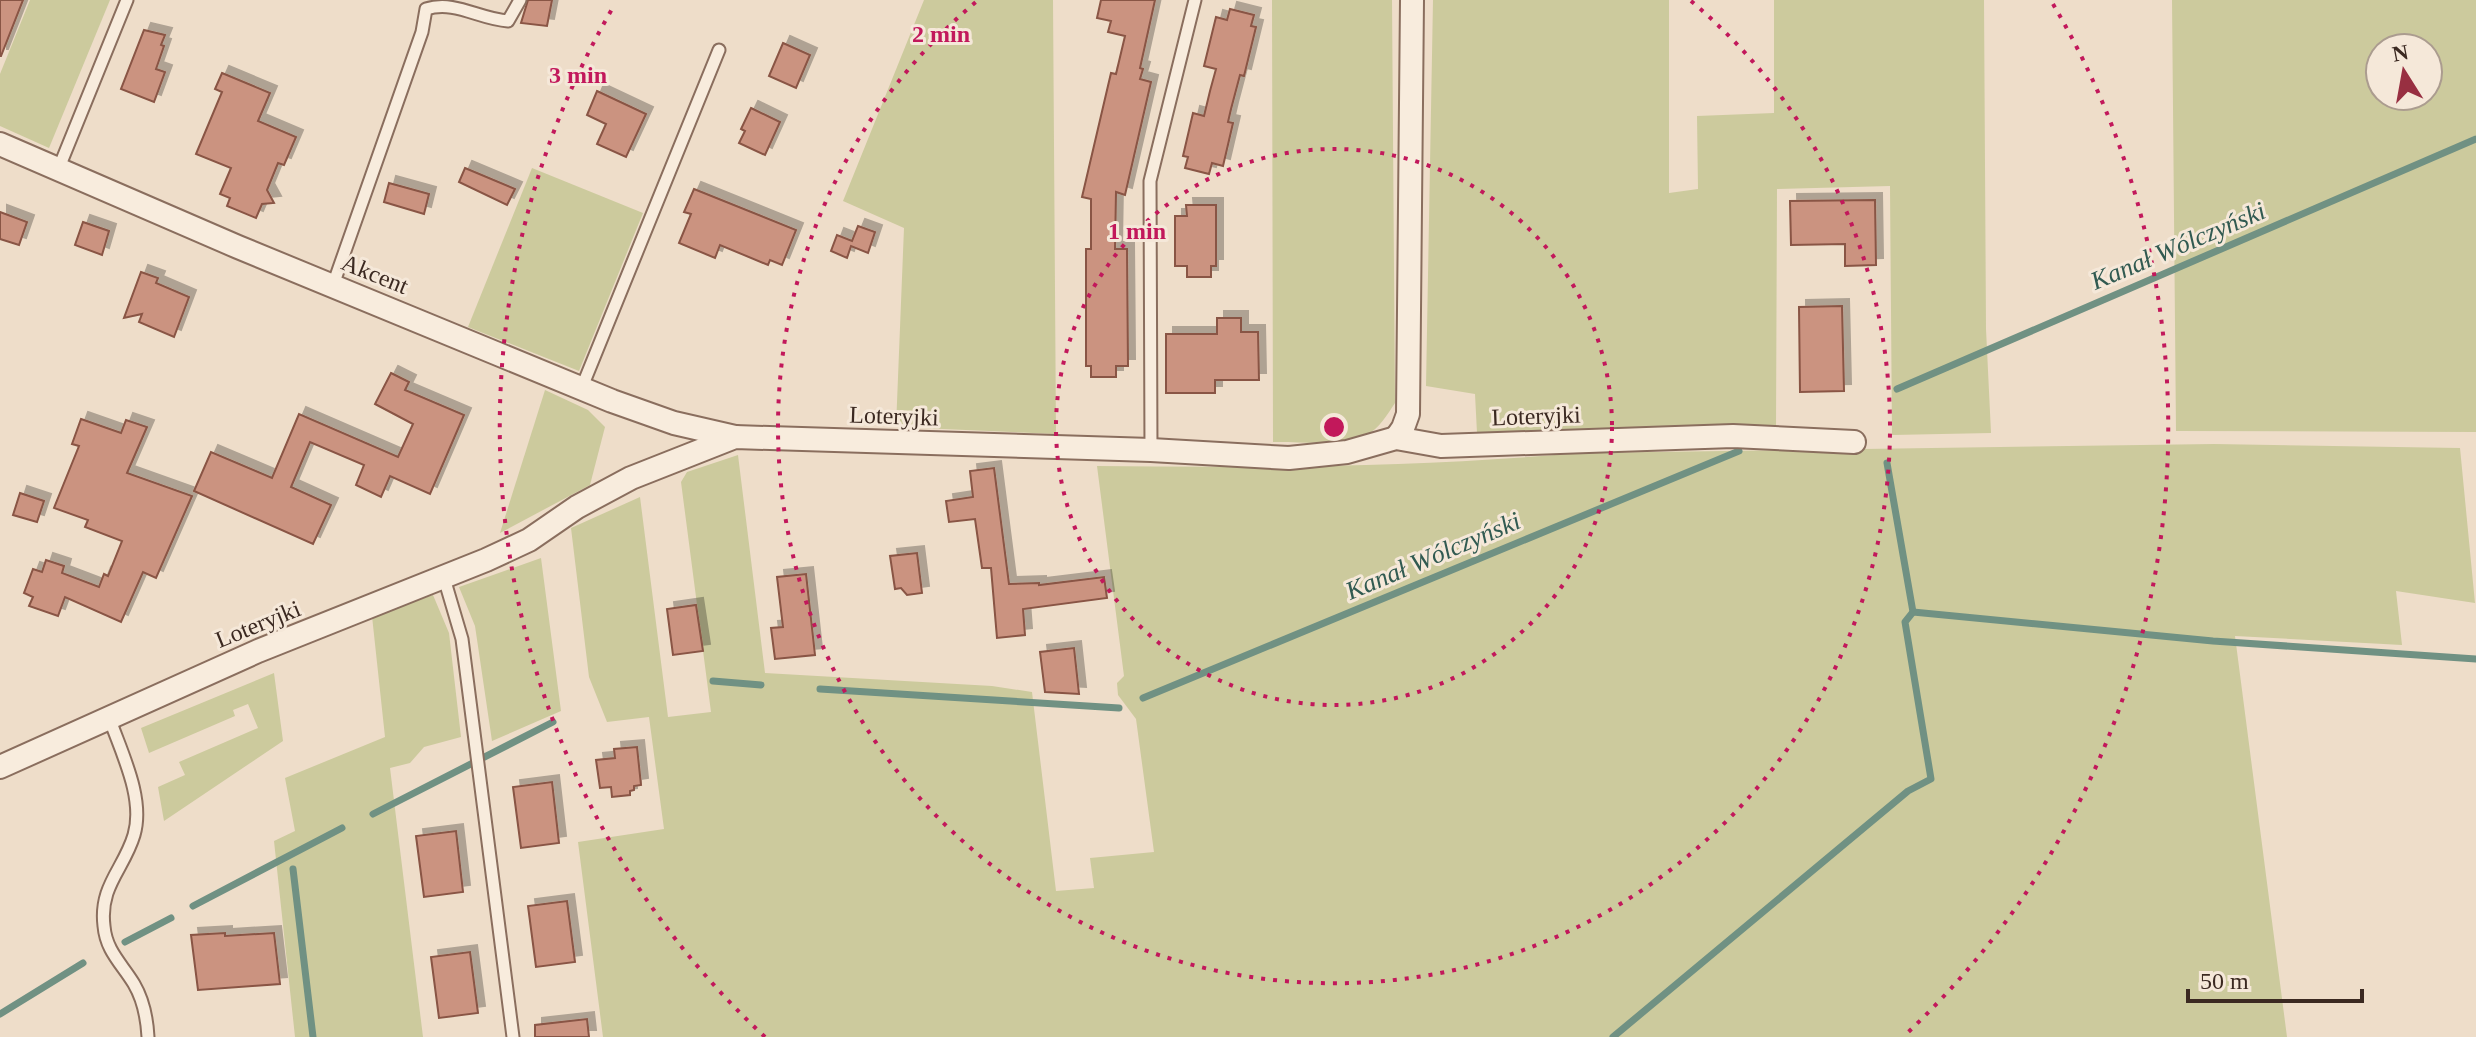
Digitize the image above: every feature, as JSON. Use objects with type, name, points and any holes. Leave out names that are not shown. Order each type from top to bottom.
[{"type":"street","points":[[1396,438],[1408,414],[1412,0]]},
{"type":"street","name":"Akcent","points":[[0,144],[612,401],[674,423],[735,437]]},
{"type":"street","name":"Loteryjki","points":[[0,767],[258,651],[444,578],[529,540],[577,507],[631,478],[735,437],[1151,450],[1289,458],[1347,452],[1396,438],[1441,446],[1733,436],[1854,442]]},
{"type":"lane","points":[[58,170],[127,0]]},
{"type":"lane","points":[[333,285],[422,32],[426,9],[439,4],[453,6],[508,21],[520,0]]},
{"type":"lane","points":[[1151,450],[1150,181],[1195,0]]},
{"type":"lane","points":[[582,387],[719,50]]},
{"type":"lane","points":[[444,578],[462,639],[513,1037]]},
{"type":"lane","points":[[109,717],[129,774],[136,826],[130,846],[108,885],[103,905],[103,924],[107,945],[135,985],[144,1005],[148,1037]]},
{"type":"shaded area","points":[[30,0],[110,0],[49,148],[0,126],[0,74]]},
{"type":"shaded area","points":[[924,0],[1053,0],[1056,434],[896,427],[904,228],[843,201]]},
{"type":"shaded area","points":[[1272,0],[1392,0],[1395,403],[1375,429],[1346,441],[1273,442]]},
{"type":"shaded area","points":[[1433,0],[1669,0],[1669,193],[1698,189],[1697,116],[1774,113],[1774,0],[1984,0],[1986,329],[1991,433],[1892,435],[1890,186],[1777,189],[1776,429],[1620,427],[1539,434],[1477,433],[1475,394],[1426,386]]},
{"type":"shaded area","points":[[2172,0],[2476,0],[2476,432],[2176,431]]},
{"type":"shaded area","points":[[532,168],[643,213],[579,371],[468,327]]},
{"type":"shaded area","points":[[545,390],[588,410],[605,427],[590,485],[500,533]]},
{"type":"shaded area","points":[[2214,444],[2460,448],[2475,603],[2396,591],[2402,645],[2235,636],[2287,1037],[603,1037],[578,842],[664,829],[649,717],[607,722],[589,677],[571,528],[640,497],[668,717],[711,712],[681,482],[687,472],[738,455],[765,673],[992,686],[1032,692],[1056,891],[1094,888],[1090,858],[1154,852],[1136,719],[1118,695],[1117,683],[1124,676],[1097,466],[1338,466],[1579,453]]},
{"type":"shaded area","points":[[541,558],[561,711],[492,741],[475,626],[459,587]]},
{"type":"shaded area","points":[[433,595],[449,633],[461,737],[424,747],[410,763],[390,768],[423,1037],[295,1037],[274,841],[295,831],[285,778],[385,737],[372,616]]},
{"type":"shaded area","points":[[274,673],[283,741],[164,821],[158,787],[185,775],[179,762],[258,728],[248,704],[233,710],[235,716],[149,753],[141,728]]},
{"type":"building","points":[[0,0],[23,0],[1,56],[0,56]]},
{"type":"building","points":[[528,0],[552,0],[547,26],[521,23]]},
{"type":"building","points":[[1101,0],[1155,0],[1140,68],[1143,69],[1140,79],[1151,82],[1125,195],[1116,192],[1115,249],[1127,249],[1128,366],[1116,366],[1116,377],[1091,377],[1091,366],[1086,366],[1086,249],[1091,249],[1091,199],[1082,197],[1111,73],[1116,74],[1125,36],[1108,32],[1111,21],[1097,18]]},
{"type":"building","points":[[1230,9],[1254,15],[1251,26],[1256,27],[1244,76],[1240,75],[1231,109],[1228,122],[1233,123],[1223,166],[1212,163],[1209,174],[1185,168],[1188,157],[1183,156],[1193,113],[1204,116],[1216,69],[1204,66],[1216,17],[1227,20]]},
{"type":"building","points":[[144,30],[165,35],[156,69],[165,72],[154,102],[121,89]]},
{"type":"building","points":[[783,43],[810,55],[796,88],[769,76]]},
{"type":"building","points":[[222,73],[270,93],[258,121],[296,137],[284,165],[278,163],[267,190],[274,203],[262,204],[256,218],[227,206],[230,198],[220,194],[231,168],[196,154],[222,92],[215,89]]},
{"type":"building","points":[[597,91],[646,114],[626,157],[597,144],[606,124],[587,115]]},
{"type":"building","points":[[751,108],[780,122],[765,155],[739,143],[745,131],[741,129]]},
{"type":"building","points":[[465,168],[515,189],[507,205],[459,182]]},
{"type":"building","points":[[389,183],[429,194],[424,214],[384,202]]},
{"type":"building","points":[[694,189],[796,230],[782,265],[770,260],[768,265],[720,245],[715,258],[679,243],[691,214],[684,212]]},
{"type":"building","points":[[1875,200],[1876,265],[1845,266],[1845,244],[1791,245],[1790,201]]},
{"type":"building","points":[[1186,205],[1216,205],[1216,266],[1211,266],[1211,277],[1187,277],[1187,266],[1175,266],[1175,216],[1187,216]]},
{"type":"building","points":[[0,212],[27,222],[19,245],[0,239]]},
{"type":"building","points":[[83,222],[109,231],[102,255],[75,245]]},
{"type":"building","points":[[858,226],[875,232],[868,253],[851,246],[847,258],[831,251],[837,235],[852,241]]},
{"type":"building","points":[[141,272],[158,278],[156,283],[189,297],[174,337],[139,322],[142,314],[124,318]]},
{"type":"building","points":[[1842,306],[1844,391],[1800,392],[1799,307]]},
{"type":"building","points":[[1217,318],[1241,318],[1241,332],[1258,332],[1259,380],[1215,380],[1215,393],[1166,393],[1166,334],[1217,334]]},
{"type":"building","points":[[391,373],[409,382],[405,390],[464,415],[430,494],[390,476],[381,497],[356,485],[364,465],[310,442],[291,487],[331,505],[313,544],[194,491],[211,452],[272,478],[299,414],[398,457],[413,424],[375,404]]},
{"type":"building","points":[[81,419],[121,433],[126,420],[147,427],[127,473],[192,496],[156,578],[143,572],[121,622],[65,597],[58,616],[29,606],[33,597],[24,593],[33,569],[42,572],[46,560],[64,566],[62,573],[99,587],[104,574],[108,576],[122,541],[85,527],[88,520],[54,508],[79,446],[72,444]]},
{"type":"building","points":[[994,468],[1009,584],[1039,585],[1104,577],[1107,598],[1023,609],[1025,635],[997,638],[991,568],[982,568],[975,519],[949,522],[946,501],[973,497],[970,471]]},
{"type":"building","points":[[20,493],[44,501],[37,522],[13,515]]},
{"type":"building","points":[[917,553],[922,593],[907,595],[901,588],[895,589],[890,556]]},
{"type":"building","points":[[806,574],[815,655],[775,659],[771,628],[783,627],[777,577]]},
{"type":"building","points":[[696,605],[703,651],[673,655],[667,609]]},
{"type":"building","points":[[1074,648],[1079,694],[1045,692],[1040,652]]},
{"type":"building","points":[[637,747],[641,785],[634,786],[630,795],[612,797],[611,787],[600,788],[596,760],[615,758],[614,749]]},
{"type":"building","points":[[552,782],[559,843],[521,848],[513,787]]},
{"type":"building","points":[[456,831],[463,892],[424,897],[416,836]]},
{"type":"building","points":[[567,901],[575,962],[536,967],[528,906]]},
{"type":"building","points":[[225,933],[225,936],[274,933],[280,984],[198,990],[191,935]]},
{"type":"building","points":[[470,952],[478,1013],[439,1018],[431,957]]},
{"type":"building","points":[[587,1019],[589,1037],[535,1037],[535,1025]]},
{"type":"waterway","name":"Kanał Wólczyński","points":[[1897,389],[2476,139]]},
{"type":"waterway","name":"Kanał Wólczyński","points":[[1143,698],[1739,451]]},
{"type":"waterway","points":[[1613,1037],[1908,791],[1931,779],[1905,622],[1913,612],[1887,463]]},
{"type":"waterway","points":[[1913,612],[2213,641],[2476,659]]},
{"type":"waterway","name":"Kanał Wólczyński","points":[[713,681],[761,685]]},
{"type":"waterway","name":"Kanał Wólczyński","points":[[820,689],[1119,708]]},
{"type":"waterway","name":"Kanał Wólczyński","points":[[373,814],[553,722]]},
{"type":"waterway","name":"Kanał Wólczyński","points":[[193,906],[342,828]]},
{"type":"waterway","points":[[293,869],[313,1037]]},
{"type":"waterway","name":"Kanał Wólczyński","points":[[125,942],[171,918]]},
{"type":"waterway","name":"Kanał Wólczyński","points":[[0,1014],[83,963]]}]
